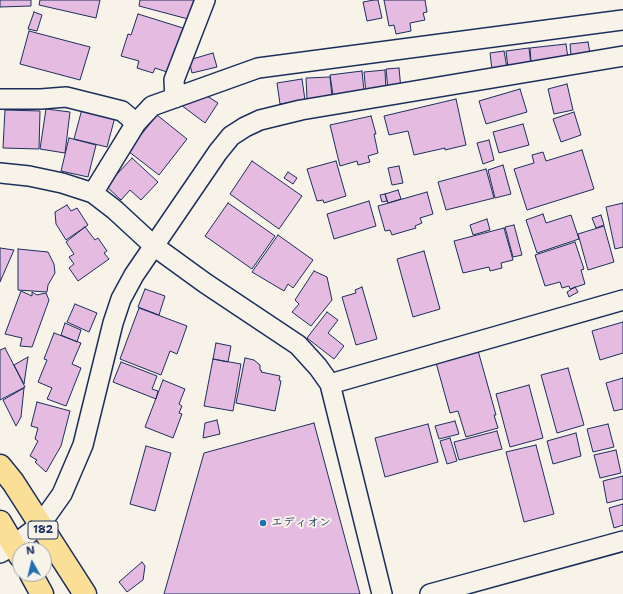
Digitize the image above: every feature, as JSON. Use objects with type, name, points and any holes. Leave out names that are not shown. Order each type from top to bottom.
[{"type":"highway","name":"182","points":[[0,466],[13,482],[85,594]]},
{"type":"highway","name":"182","points":[[0,522],[11,551]]},
{"type":"highway","points":[[35,582],[42,594]]},
{"type":"street","points":[[175,98],[174,80],[205,0]]},
{"type":"street","points":[[93,193],[136,123],[152,106],[258,68],[623,20]]},
{"type":"street","points":[[11,551],[40,525],[62,494],[83,445],[113,323],[121,299],[134,275],[218,152],[231,136],[260,120],[301,110],[623,56]]},
{"type":"street","points":[[0,99],[41,99],[66,97],[122,111],[136,123]]},
{"type":"street","points":[[0,173],[35,177],[62,183],[93,193],[115,210],[154,246],[205,283],[298,346],[318,367],[330,384],[382,594]]},
{"type":"street","points":[[330,384],[623,300]]},
{"type":"street","points":[[430,594],[623,541]]},
{"type":"building","points":[[0,0],[31,0],[31,6],[0,7]]},
{"type":"building","points":[[40,0],[100,0],[96,18],[39,5]]},
{"type":"building","points":[[140,0],[194,0],[188,19],[139,6]]},
{"type":"building","points":[[378,0],[382,18],[367,21],[363,2]]},
{"type":"building","points":[[384,0],[425,0],[427,12],[423,13],[425,20],[410,23],[411,31],[396,34],[394,25],[389,26]]},
{"type":"building","points":[[34,12],[42,15],[37,31],[28,29]]},
{"type":"building","points":[[138,14],[183,28],[167,72],[155,68],[153,73],[137,68],[139,61],[121,56],[128,34],[131,35]]},
{"type":"building","points":[[29,31],[90,47],[80,80],[20,64]]},
{"type":"building","points":[[588,42],[590,53],[571,56],[570,44]]},
{"type":"building","points":[[566,44],[568,58],[531,62],[530,48]]},
{"type":"building","points":[[529,48],[531,65],[508,68],[506,51]]},
{"type":"building","points":[[504,51],[507,68],[492,70],[490,53]]},
{"type":"building","points":[[213,53],[217,67],[192,73],[189,60]]},
{"type":"building","points":[[399,68],[401,89],[388,90],[386,69]]},
{"type":"building","points":[[385,70],[386,91],[366,93],[364,72]]},
{"type":"building","points":[[362,71],[364,91],[333,95],[330,75]]},
{"type":"building","points":[[330,77],[332,97],[307,99],[306,78]]},
{"type":"building","points":[[302,79],[305,100],[280,104],[277,83]]},
{"type":"building","points":[[567,84],[573,110],[554,114],[548,89]]},
{"type":"building","points":[[520,89],[527,112],[486,124],[479,101]]},
{"type":"building","points":[[204,94],[218,103],[205,123],[177,102]]},
{"type":"building","points":[[456,99],[466,145],[414,155],[408,131],[389,135],[384,116]]},
{"type":"building","points":[[46,109],[70,112],[65,153],[40,149]]},
{"type":"building","points":[[82,109],[115,117],[107,147],[74,139]]},
{"type":"building","points":[[5,110],[40,111],[39,149],[3,148]]},
{"type":"building","points":[[574,112],[581,135],[561,142],[553,119]]},
{"type":"building","points":[[157,115],[187,139],[159,175],[128,151]]},
{"type":"building","points":[[371,116],[376,134],[374,134],[378,153],[368,156],[370,162],[358,165],[357,161],[340,166],[330,125]]},
{"type":"building","points":[[523,124],[529,145],[499,153],[493,132]]},
{"type":"building","points":[[69,138],[96,145],[88,177],[61,171]]},
{"type":"building","points":[[489,140],[494,160],[483,164],[477,143]]},
{"type":"building","points":[[582,150],[594,189],[527,210],[514,169],[534,163],[532,155],[543,152],[546,161]]},
{"type":"building","points":[[132,158],[158,182],[141,200],[130,190],[121,200],[106,186]]},
{"type":"building","points":[[252,161],[302,196],[279,229],[230,194]]},
{"type":"building","points":[[336,161],[346,196],[324,203],[323,200],[317,201],[307,169]]},
{"type":"building","points":[[503,165],[511,194],[495,198],[488,170]]},
{"type":"building","points":[[399,166],[403,183],[392,185],[388,168]]},
{"type":"building","points":[[486,169],[494,198],[446,210],[438,182]]},
{"type":"building","points":[[288,172],[297,178],[293,184],[284,178]]},
{"type":"building","points":[[398,190],[401,199],[388,203],[385,194]]},
{"type":"building","points":[[427,192],[433,214],[420,218],[422,223],[415,226],[416,228],[392,235],[390,230],[385,231],[378,206]]},
{"type":"building","points":[[385,194],[387,201],[382,202],[380,195]]},
{"type":"building","points":[[369,201],[376,226],[334,239],[327,214]]},
{"type":"building","points":[[228,203],[275,236],[252,269],[205,236]]},
{"type":"building","points":[[623,203],[623,247],[615,249],[606,207]]},
{"type":"building","points":[[67,205],[71,211],[77,208],[88,225],[66,240],[56,224],[55,212]]},
{"type":"building","points":[[543,214],[546,223],[571,215],[579,239],[537,253],[526,220]]},
{"type":"building","points":[[601,215],[604,225],[596,228],[592,218]]},
{"type":"building","points":[[487,219],[490,230],[473,235],[470,225]]},
{"type":"building","points":[[514,225],[522,255],[513,257],[505,227]]},
{"type":"building","points":[[604,226],[614,262],[588,270],[578,234]]},
{"type":"building","points":[[85,227],[95,240],[98,238],[107,251],[104,253],[109,259],[78,281],[69,268],[74,264],[69,257],[74,254],[66,242]]},
{"type":"building","points":[[504,228],[513,260],[501,263],[502,268],[490,271],[489,267],[463,273],[454,241]]},
{"type":"building","points":[[278,235],[313,260],[293,288],[288,284],[284,291],[252,272]]},
{"type":"building","points":[[575,242],[584,269],[581,270],[585,284],[570,289],[569,286],[562,288],[560,282],[545,286],[535,255]]},
{"type":"building","points":[[0,248],[14,250],[0,282]]},
{"type":"building","points":[[18,249],[48,252],[54,264],[55,273],[48,285],[47,292],[18,290]]},
{"type":"building","points":[[424,251],[440,309],[413,317],[397,259]]},
{"type":"building","points":[[314,271],[327,277],[332,300],[311,326],[292,312],[299,304],[295,300]]},
{"type":"building","points":[[362,287],[377,339],[356,345],[342,297],[356,293],[355,290]]},
{"type":"building","points":[[575,287],[578,292],[569,297],[567,292]]},
{"type":"building","points":[[145,289],[165,296],[159,315],[138,307]]},
{"type":"building","points":[[21,291],[32,296],[32,292],[37,295],[46,293],[49,300],[32,347],[20,346],[22,338],[5,334]]},
{"type":"building","points":[[75,304],[97,313],[89,332],[67,322]]},
{"type":"building","points":[[139,308],[187,326],[177,354],[170,351],[161,375],[120,359]]},
{"type":"building","points":[[327,312],[338,320],[328,333],[344,346],[334,359],[307,338]]},
{"type":"building","points":[[623,322],[623,353],[600,360],[592,331]]},
{"type":"building","points":[[65,323],[81,330],[77,342],[61,335]]},
{"type":"building","points":[[54,333],[81,343],[72,364],[81,368],[66,406],[47,399],[52,388],[38,382],[47,360],[44,359]]},
{"type":"building","points":[[216,343],[231,346],[228,362],[213,359]]},
{"type":"building","points":[[477,347],[496,415],[494,415],[498,428],[466,437],[458,411],[450,413],[435,359]]},
{"type":"building","points":[[5,348],[25,387],[0,400],[0,350]]},
{"type":"building","points":[[28,357],[24,384],[14,365]]},
{"type":"building","points":[[245,358],[254,360],[260,365],[261,372],[280,376],[279,380],[281,381],[275,411],[236,403]]},
{"type":"building","points":[[213,359],[241,364],[233,411],[204,406]]},
{"type":"building","points":[[121,362],[157,376],[152,389],[158,391],[156,399],[113,382]]},
{"type":"building","points":[[568,368],[584,425],[557,433],[541,375]]},
{"type":"building","points":[[623,378],[623,409],[614,411],[606,383]]},
{"type":"building","points":[[163,380],[185,389],[179,404],[182,406],[179,413],[182,414],[173,438],[145,427]]},
{"type":"building","points":[[529,385],[543,438],[510,447],[496,394]]},
{"type":"building","points":[[24,388],[21,417],[16,426],[3,400]]},
{"type":"building","points":[[37,402],[70,411],[61,446],[46,472],[35,462],[37,460],[30,456],[38,441],[35,439],[38,428],[31,426]]},
{"type":"building","points":[[217,420],[220,434],[203,438],[205,423]]},
{"type":"building","points":[[455,421],[459,434],[439,439],[435,426]]},
{"type":"building","name":"エディオン","points":[[314,423],[360,594],[164,594],[204,453]]},
{"type":"building","points":[[428,424],[438,462],[385,477],[375,438]]},
{"type":"building","points":[[608,424],[614,447],[593,452],[587,429]]},
{"type":"building","points":[[497,431],[502,449],[459,460],[454,442]]},
{"type":"building","points":[[576,433],[581,456],[553,464],[547,441]]},
{"type":"building","points":[[450,438],[457,461],[447,464],[440,441]]},
{"type":"building","points":[[536,445],[554,514],[524,522],[506,452]]},
{"type":"building","points":[[146,446],[171,453],[155,511],[130,504]]},
{"type":"building","points":[[616,450],[621,473],[600,478],[594,455]]},
{"type":"building","points":[[623,476],[623,499],[607,503],[603,481]]},
{"type":"building","points":[[623,504],[623,525],[614,528],[609,508]]},
{"type":"building","points":[[142,562],[145,566],[143,580],[127,592],[119,582]]},
{"type":"place","name":"エディオン","points":[[263,523]]}]
